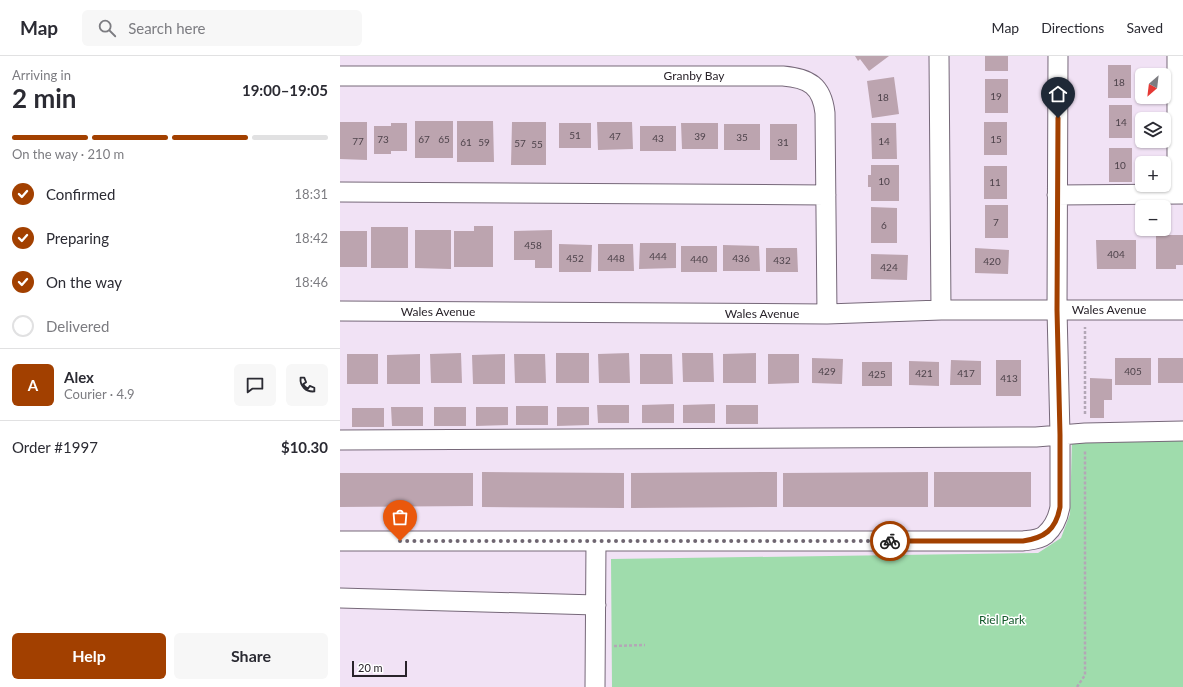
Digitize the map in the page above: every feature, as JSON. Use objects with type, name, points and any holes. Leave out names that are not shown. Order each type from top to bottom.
[{"type":"street","points":[[939,56],[940,310]]},
{"type":"street","points":[[340,541],[1023,541],[1044,536],[1058,518],[1060,507],[1057,310],[1058,56]]},
{"type":"street","points":[[1057,194],[1180,194],[1177,56]]},
{"type":"street","name":"Granby Bay","points":[[340,76],[797,77],[807,80],[815,86],[821,94],[826,113],[826,314]]},
{"type":"street","points":[[340,192],[826,195]]},
{"type":"street","name":"Wales Avenue","points":[[340,311],[826,314],[940,310],[1183,310]]},
{"type":"street","points":[[340,440],[1028,437],[1085,433],[1183,431]]},
{"type":"street","points":[[596,541],[596,687]]},
{"type":"street","points":[[340,598],[596,605]]},
{"type":"path","points":[[1085,420],[1086,325]]},
{"type":"path","points":[[1077,687],[1085,675],[1085,447]]},
{"type":"path","points":[[596,646],[645,645]]},
{"type":"green space","name":"Riel Park","points":[[1183,439],[1183,687],[612,687],[611,559],[1038,553],[1061,538],[1070,514],[1072,440]]},
{"type":"building","points":[[855,56],[889,56],[869,71],[860,59],[858,61]]},
{"type":"building","points":[[985,56],[1008,56],[1008,71],[985,71]]},
{"type":"building","points":[[1108,65],[1131,65],[1131,98],[1108,98]]},
{"type":"building","points":[[894,77],[899,114],[872,118],[867,81]]},
{"type":"building","points":[[985,79],[1008,79],[1008,113],[985,113]]},
{"type":"building","points":[[1109,105],[1132,105],[1132,138],[1109,138]]},
{"type":"building","points":[[415,121],[453,121],[453,158],[415,158]]},
{"type":"building","points":[[457,121],[493,121],[494,162],[457,162]]},
{"type":"building","points":[[340,122],[367,122],[367,160],[340,159]]},
{"type":"building","points":[[512,122],[546,122],[546,165],[511,165]]},
{"type":"building","points":[[597,122],[632,122],[633,149],[598,150]]},
{"type":"building","points":[[984,122],[1007,122],[1007,155],[984,155]]},
{"type":"building","points":[[391,123],[407,123],[407,151],[391,151],[391,154],[374,154],[374,126],[391,126]]},
{"type":"building","points":[[559,123],[591,123],[591,148],[559,148]]},
{"type":"building","points":[[681,123],[718,123],[718,149],[682,149]]},
{"type":"building","points":[[871,123],[896,123],[897,159],[872,159]]},
{"type":"building","points":[[724,124],[760,124],[760,150],[724,150]]},
{"type":"building","points":[[770,124],[797,124],[797,160],[770,160]]},
{"type":"building","points":[[640,126],[676,126],[676,151],[640,151]]},
{"type":"building","points":[[1109,148],[1132,148],[1132,182],[1109,182]]},
{"type":"building","points":[[871,165],[899,165],[899,201],[871,201],[871,187],[868,187],[868,175],[871,175]]},
{"type":"building","points":[[984,166],[1007,166],[1007,199],[984,199]]},
{"type":"building","points":[[985,205],[1008,205],[1008,238],[985,238]]},
{"type":"building","points":[[871,207],[897,208],[897,243],[871,243]]},
{"type":"building","points":[[474,226],[493,226],[493,267],[454,267],[454,231],[474,231]]},
{"type":"building","points":[[371,227],[408,227],[408,268],[371,268]]},
{"type":"building","points":[[415,230],[451,230],[451,269],[415,268]]},
{"type":"building","points":[[552,230],[552,268],[535,268],[535,260],[514,260],[514,231]]},
{"type":"building","points":[[340,231],[367,231],[367,267],[340,267]]},
{"type":"building","points":[[1183,235],[1183,265],[1176,265],[1176,269],[1156,269],[1156,236]]},
{"type":"building","points":[[1096,240],[1136,240],[1136,269],[1097,269]]},
{"type":"building","points":[[640,243],[676,243],[676,268],[639,269]]},
{"type":"building","points":[[559,244],[592,245],[591,272],[559,272]]},
{"type":"building","points":[[598,244],[633,244],[634,271],[598,271]]},
{"type":"building","points":[[723,245],[759,246],[760,271],[723,271]]},
{"type":"building","points":[[681,246],[717,246],[717,272],[681,272]]},
{"type":"building","points":[[766,248],[797,248],[798,272],[766,272]]},
{"type":"building","points":[[975,248],[1009,250],[1008,274],[975,273]]},
{"type":"building","points":[[871,254],[908,255],[907,280],[871,279]]},
{"type":"building","points":[[461,353],[462,383],[431,383],[430,354]]},
{"type":"building","points":[[556,353],[589,353],[589,383],[556,383]]},
{"type":"building","points":[[629,353],[630,383],[599,383],[598,354]]},
{"type":"building","points":[[682,353],[713,353],[714,382],[683,382]]},
{"type":"building","points":[[756,353],[756,383],[723,383],[723,354]]},
{"type":"building","points":[[347,354],[378,354],[378,384],[347,384]]},
{"type":"building","points":[[420,354],[420,384],[387,384],[387,355]]},
{"type":"building","points":[[505,354],[505,384],[473,384],[472,355]]},
{"type":"building","points":[[514,354],[545,354],[546,383],[515,383]]},
{"type":"building","points":[[640,354],[672,354],[673,384],[640,384]]},
{"type":"building","points":[[768,354],[799,354],[799,383],[768,384]]},
{"type":"building","points":[[812,358],[843,359],[842,384],[812,383]]},
{"type":"building","points":[[1115,358],[1151,358],[1151,385],[1115,385]]},
{"type":"building","points":[[1158,358],[1183,358],[1183,383],[1158,383]]},
{"type":"building","points":[[951,360],[981,361],[981,385],[950,385]]},
{"type":"building","points":[[996,360],[1021,360],[1021,396],[996,396]]},
{"type":"building","points":[[909,361],[939,362],[939,386],[909,385]]},
{"type":"building","points":[[862,362],[892,362],[892,386],[862,386]]},
{"type":"building","points":[[1090,378],[1112,379],[1112,400],[1104,400],[1104,418],[1090,418]]},
{"type":"building","points":[[674,404],[674,423],[642,423],[642,405]]},
{"type":"building","points":[[715,404],[715,423],[683,423],[683,405]]},
{"type":"building","points":[[597,405],[629,405],[629,423],[598,423]]},
{"type":"building","points":[[726,405],[758,405],[758,424],[726,424]]},
{"type":"building","points":[[516,406],[548,406],[548,425],[516,425]]},
{"type":"building","points":[[391,407],[423,407],[423,426],[392,426]]},
{"type":"building","points":[[434,407],[466,407],[466,426],[434,426]]},
{"type":"building","points":[[476,407],[508,407],[508,425],[476,426]]},
{"type":"building","points":[[557,407],[589,407],[589,425],[557,426]]},
{"type":"building","points":[[352,408],[384,408],[384,427],[352,427]]},
{"type":"building","points":[[482,472],[624,473],[624,508],[482,507]]},
{"type":"building","points":[[777,472],[777,507],[631,508],[631,473]]},
{"type":"building","points":[[928,472],[928,507],[783,507],[783,473]]},
{"type":"building","points":[[934,472],[1031,472],[1031,507],[934,507]]},
{"type":"building","points":[[340,473],[473,473],[473,506],[340,507]]},
{"type":"way so far","points":[[400,541],[890,541]]},
{"type":"route","points":[[890,541],[1023,541],[1044,536],[1058,518],[1060,507],[1057,310],[1058,118]]}]
